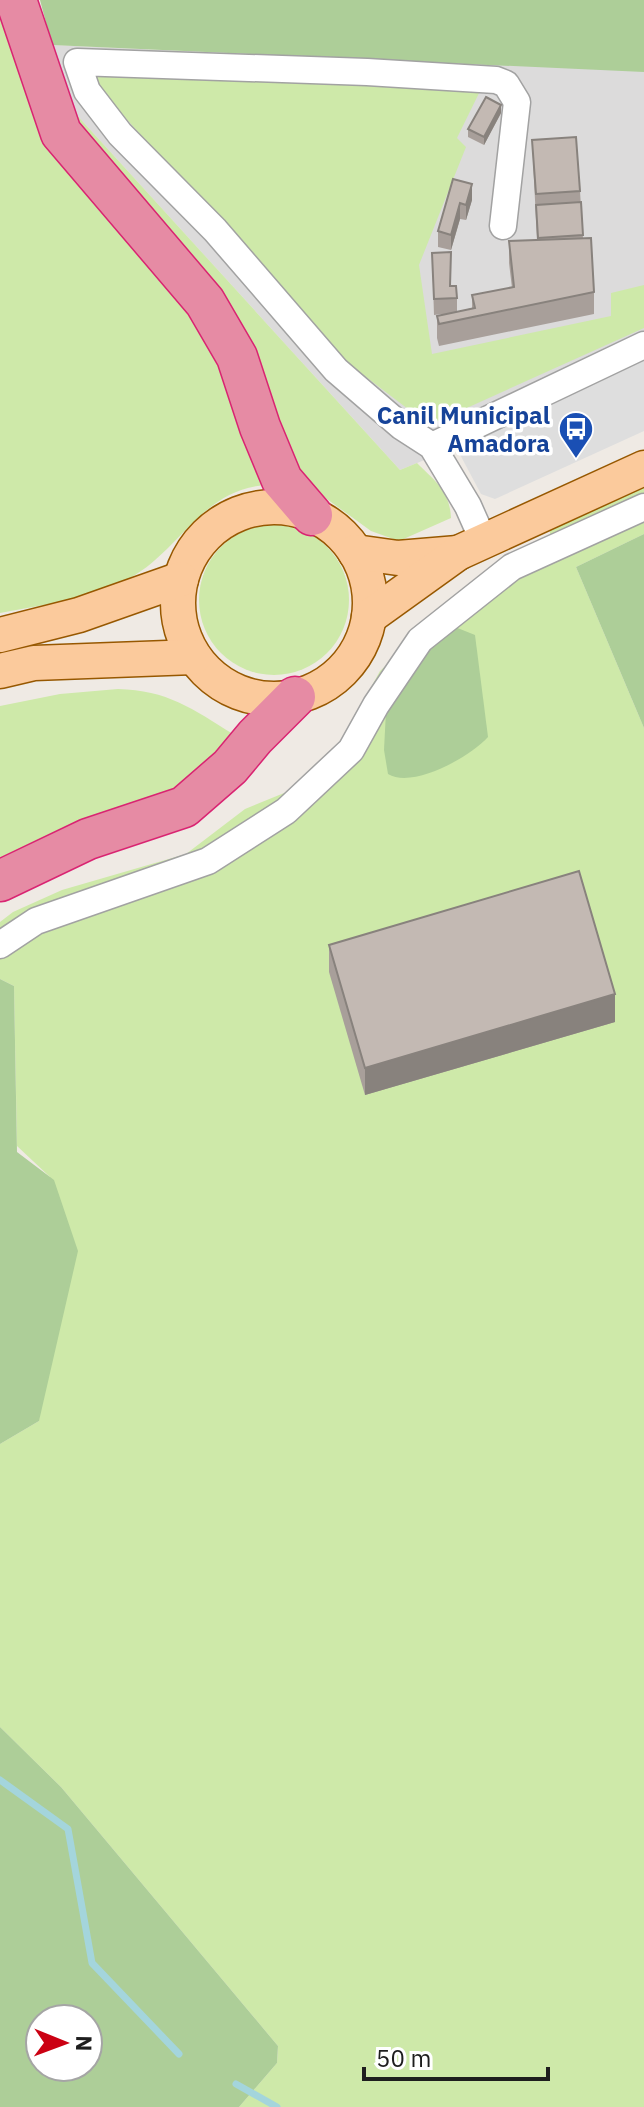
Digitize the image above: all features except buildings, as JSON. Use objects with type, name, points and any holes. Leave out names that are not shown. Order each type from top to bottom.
[{"type":"highway","points":[[16,0],[61,133],[205,302],[237,357],[260,427],[282,480],[312,515]]},
{"type":"highway","points":[[0,881],[88,839],[184,807],[230,767],[295,697]]},
{"type":"main road","points":[[369,617],[471,548],[644,468]]},
{"type":"main road","points":[[285,507],[312,515],[336,530],[355,552],[368,583],[369,617],[362,639],[344,668],[316,690],[295,697],[256,698],[221,684],[194,657],[182,632],[178,606],[181,579],[191,553],[209,532],[232,516],[258,508],[285,507]]},
{"type":"main road","points":[[355,552],[398,558],[471,548]]},
{"type":"main road","points":[[0,635],[79,615],[181,579]]},
{"type":"main road","points":[[0,671],[34,663],[194,657]]},
{"type":"street","points":[[471,548],[468,506],[432,446],[401,426],[336,370],[215,230],[120,134],[87,91],[77,62],[367,72],[496,80],[506,84],[517,102],[503,226]]},
{"type":"street","points":[[432,446],[644,345]]},
{"type":"street","points":[[0,945],[36,921],[208,861],[286,811],[351,750],[376,705],[420,640],[512,567],[644,507]]},
{"type":"shaded area","points":[[52,45],[644,71],[644,353],[456,447],[400,470],[64,101]]},
{"type":"shaded area","points":[[644,353],[644,431],[495,499],[481,494],[456,447]]},
{"type":"green space","points":[[0,0],[209,333],[269,485],[246,488],[209,508],[164,552],[130,578],[83,596],[0,613]]},
{"type":"green space","points":[[40,0],[644,0],[644,72],[52,45]]},
{"type":"green space","points":[[89,68],[483,85],[457,138],[466,147],[419,265],[432,354],[611,316],[611,293],[644,285],[644,328],[429,425],[345,361],[93,82]]},
{"type":"green space","points":[[64,101],[400,470],[417,463],[435,481],[445,493],[451,518],[399,541],[371,531],[302,481],[73,141]]},
{"type":"green space","points":[[644,486],[644,534],[576,567],[644,728],[644,2107],[239,2107],[277,2063],[278,2046],[61,1787],[0,1727],[0,1444],[39,1421],[50,1177],[17,1146],[14,986],[0,979],[0,922],[13,912],[62,890],[186,854],[245,809],[289,791],[335,753],[380,671],[496,563],[550,537],[550,529]]},
{"type":"green space","points":[[274,525],[303,531],[327,547],[343,571],[349,600],[343,629],[327,653],[303,669],[274,675],[245,669],[221,653],[205,629],[199,600],[205,571],[221,547],[245,531]]},
{"type":"green space","points":[[644,534],[644,728],[576,567]]},
{"type":"green space","points":[[450,625],[475,635],[488,737],[441,769],[412,777],[399,778],[388,774],[384,750],[386,711],[431,640]]},
{"type":"green space","points":[[118,689],[165,697],[233,734],[198,777],[176,790],[0,859],[0,706],[60,694]]},
{"type":"green space","points":[[0,979],[14,986],[17,1152],[54,1180],[78,1251],[39,1421],[0,1444]]},
{"type":"green space","points":[[0,1727],[61,1787],[278,2046],[277,2063],[239,2107],[0,2107]]},
{"type":"waterway","points":[[0,1780],[68,1829],[92,1963],[179,2054]]},
{"type":"waterway","points":[[236,2084],[277,2107]]},
{"type":"place","name":"Canil Municipal Amadora","points":[[576,460]]}]
